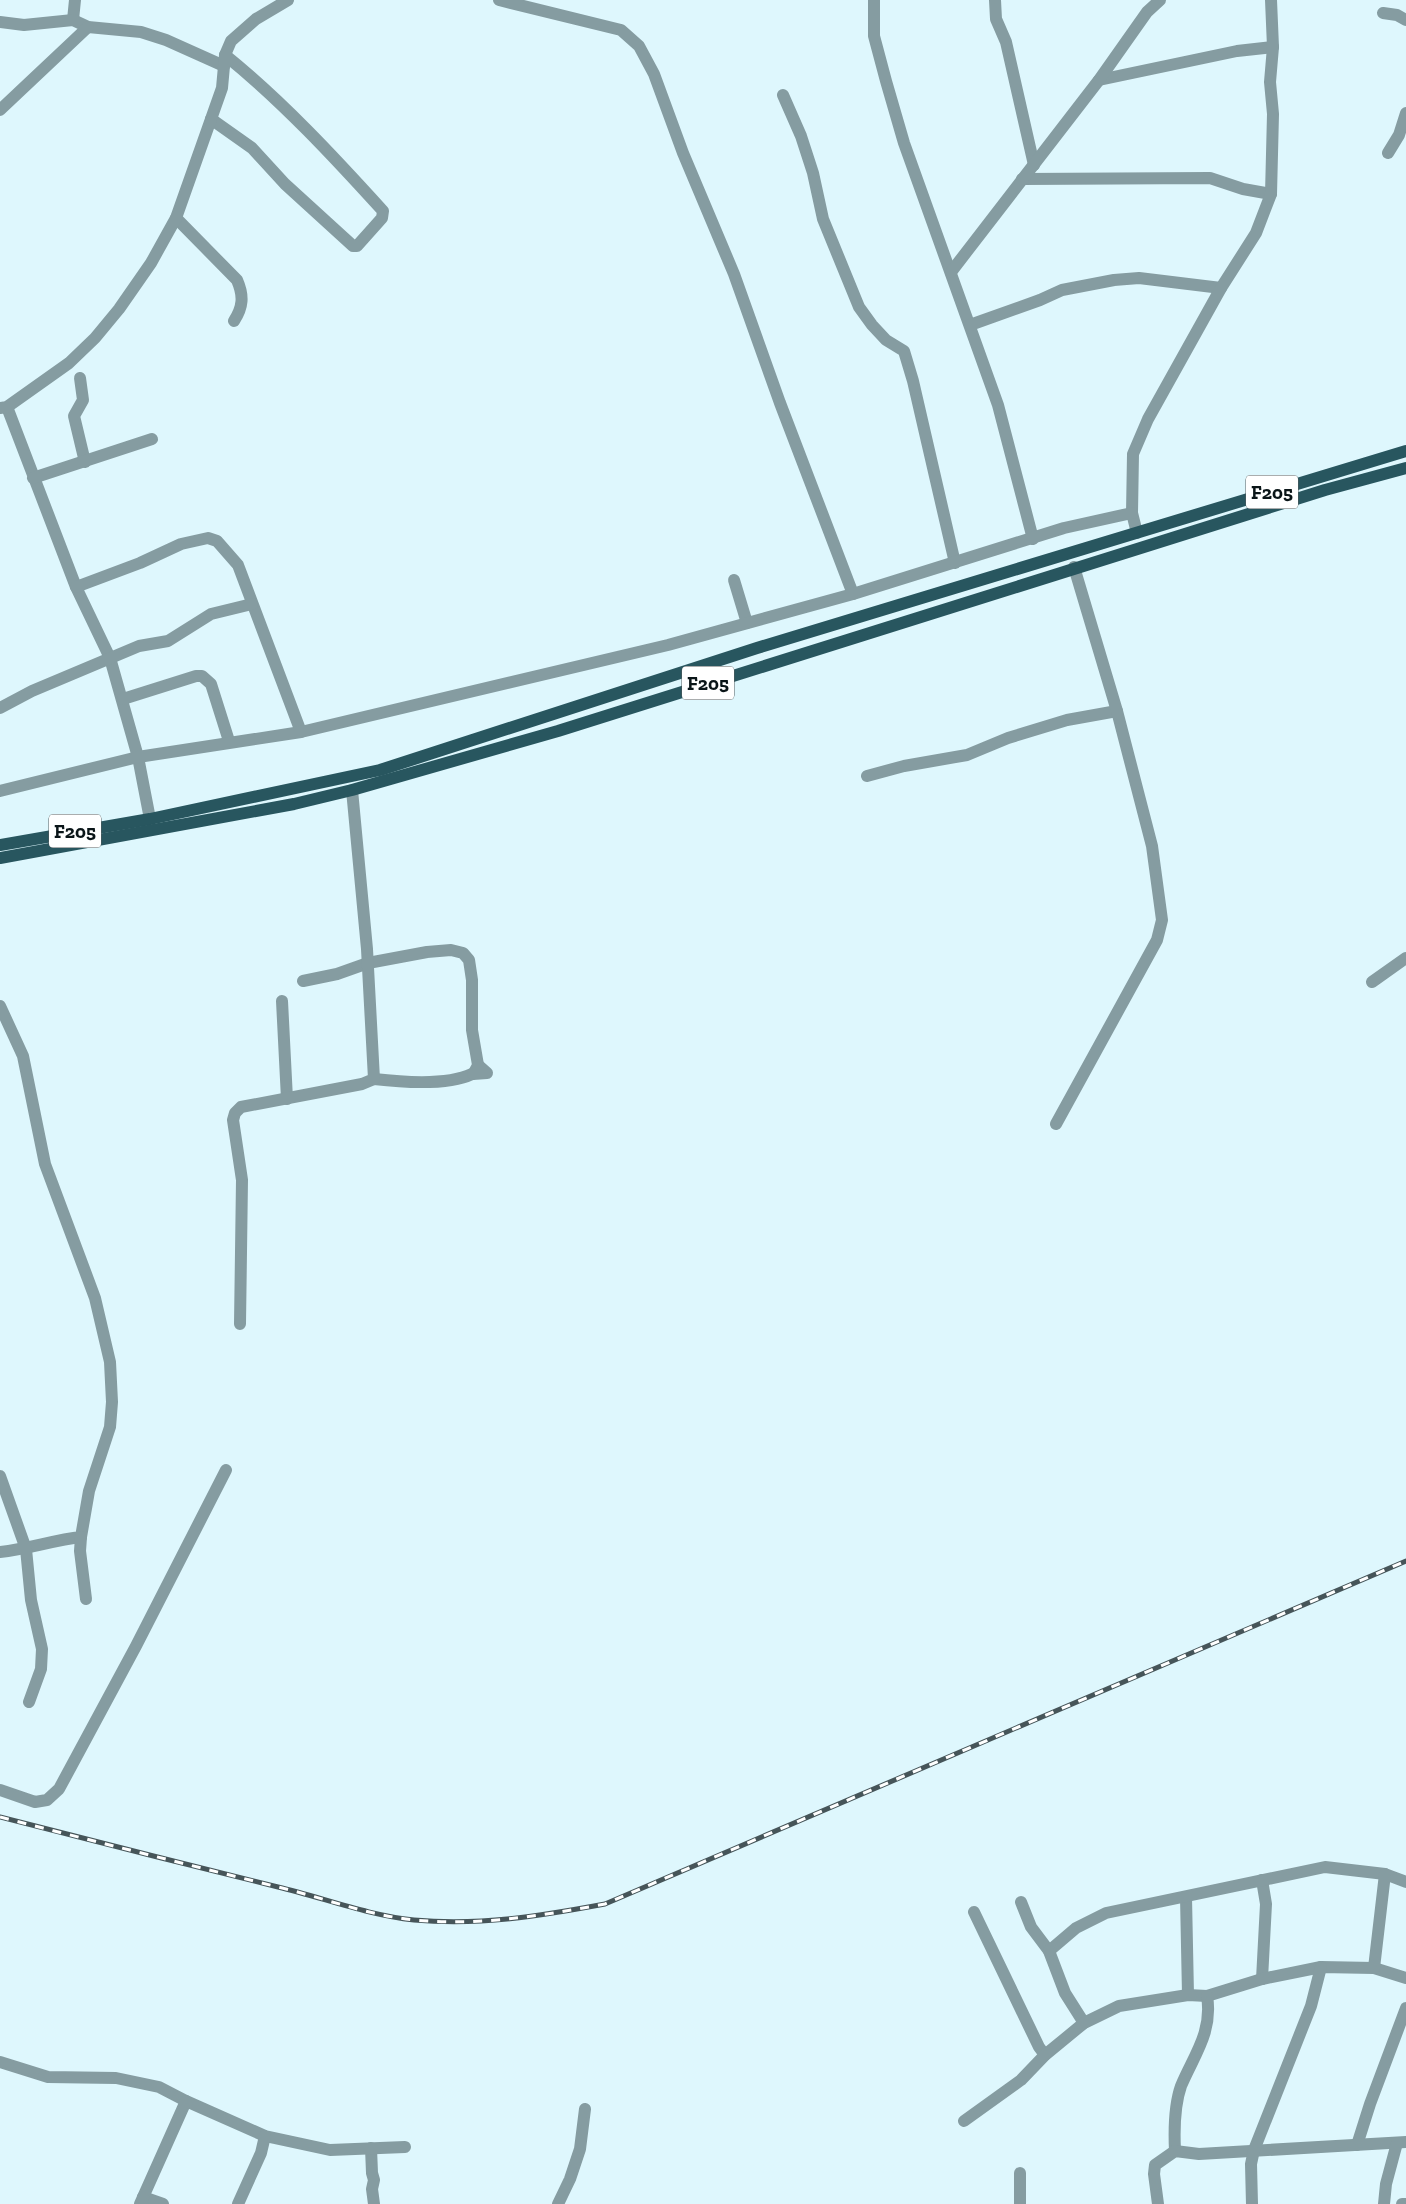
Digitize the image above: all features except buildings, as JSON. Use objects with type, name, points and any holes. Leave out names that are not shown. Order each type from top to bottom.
[{"type":"main road","name":"F205","points":[[0,845],[150,819],[380,770],[757,648],[1406,451]]},
{"type":"main road","name":"F205","points":[[0,858],[284,806],[352,790],[558,731],[1074,567],[1325,490],[1406,468]]},
{"type":"main road","points":[[554,713],[558,731]]},
{"type":"street","points":[[73,20],[75,0]]},
{"type":"street","points":[[150,819],[138,757],[110,658],[76,587],[4,408],[69,363],[95,338],[119,309],[151,263],[176,218],[222,88],[225,61],[231,41],[256,19],[288,0]]},
{"type":"street","points":[[499,0],[621,30],[630,36],[646,56],[683,153],[734,274],[780,403],[853,594]]},
{"type":"street","points":[[874,0],[874,36],[904,143],[998,405],[1032,539]]},
{"type":"street","points":[[995,0],[996,19],[1006,42],[1034,165]]},
{"type":"street","points":[[951,272],[1099,80],[1147,12],[1160,0]]},
{"type":"street","points":[[1137,533],[1132,513],[1133,454],[1148,419],[1221,288],[1256,233],[1271,194],[1273,114],[1270,82],[1272,47],[1271,0]]},
{"type":"street","points":[[1382,13],[1397,15],[1406,20]]},
{"type":"street","points":[[0,22],[24,25],[73,20],[88,27],[141,32],[225,61],[248,73],[312,136],[379,207],[383,212],[382,218],[357,246],[353,246],[285,184],[252,148],[211,119]]},
{"type":"street","points":[[0,110],[88,27]]},
{"type":"street","points":[[1099,80],[1238,51],[1272,47]]},
{"type":"street","points":[[783,96],[801,136],[813,173],[823,219],[859,307],[886,340],[904,351],[913,381],[955,563]]},
{"type":"street","points":[[1388,154],[1399,135],[1406,113]]},
{"type":"street","points":[[1022,180],[1210,178],[1271,194]]},
{"type":"street","points":[[176,218],[237,280],[243,294],[240,311],[234,321]]},
{"type":"street","points":[[970,325],[1040,300],[1062,290],[1114,280],[1139,278],[1221,288]]},
{"type":"street","points":[[80,378],[83,400],[74,416],[85,462]]},
{"type":"street","points":[[33,478],[152,439]]},
{"type":"street","points":[[0,791],[138,757],[229,741],[301,732],[668,645],[853,594],[1064,528],[1132,513]]},
{"type":"street","points":[[76,587],[140,563],[181,544],[208,538],[217,541],[238,565],[301,732]]},
{"type":"street","points":[[1056,1124],[1157,940],[1162,920],[1152,846],[1117,711],[1074,567]]},
{"type":"street","points":[[734,580],[747,623]]},
{"type":"street","points":[[0,708],[32,691],[139,646],[168,641],[211,614],[252,604]]},
{"type":"street","points":[[123,699],[196,676],[202,676],[211,684],[229,741]]},
{"type":"street","points":[[868,776],[904,766],[968,755],[1008,738],[1067,720],[1117,711]]},
{"type":"street","points":[[352,790],[368,963],[374,1079]]},
{"type":"street","points":[[240,1324],[242,1180],[234,1120],[235,1113],[241,1107],[362,1084],[374,1079],[409,1083],[452,1079],[475,1069],[472,1030],[472,980],[469,960],[463,953],[451,950],[428,952],[368,963],[337,974],[303,982]]},
{"type":"street","points":[[1372,982],[1406,958]]},
{"type":"street","points":[[282,1001],[287,1099]]},
{"type":"street","points":[[0,1006],[23,1056],[45,1164],[96,1298],[110,1362],[112,1402],[110,1427],[89,1491],[81,1537],[80,1551],[86,1599]]},
{"type":"street","points":[[0,1790],[35,1802],[47,1800],[59,1789],[136,1646],[226,1470]]},
{"type":"street","points":[[0,1476],[26,1549],[31,1600],[42,1649],[41,1669],[30,1702]]},
{"type":"street","points":[[0,1552],[26,1549],[81,1537]]},
{"type":"street","points":[[1049,1951],[1076,1928],[1106,1913],[1262,1880],[1325,1868],[1385,1874],[1406,1882]]},
{"type":"street","points":[[1374,1968],[1385,1874]]},
{"type":"street","points":[[1262,1880],[1266,1904],[1262,1979]]},
{"type":"street","points":[[1186,1897],[1188,1995]]},
{"type":"street","points":[[1021,1902],[1030,1927],[1049,1951],[1065,1992],[1084,2023]]},
{"type":"street","points":[[974,1912],[1039,2047],[1045,2055]]},
{"type":"street","points":[[1252,2204],[1250,2164],[1254,2150],[1311,2006],[1321,1967]]},
{"type":"street","points":[[964,2121],[1021,2080],[1045,2055],[1084,2023],[1119,2006],[1188,1995],[1207,1996],[1262,1979],[1321,1967],[1374,1968],[1406,1978]]},
{"type":"street","points":[[1175,2151],[1174,2123],[1181,2088],[1205,2036],[1209,2005],[1207,1996]]},
{"type":"street","points":[[1356,2145],[1406,2008]]},
{"type":"street","points":[[0,2062],[48,2077],[116,2078],[159,2087],[265,2136],[330,2150],[405,2147]]},
{"type":"street","points":[[163,2204],[142,2200],[186,2101]]},
{"type":"street","points":[[558,2204],[570,2179],[580,2149],[585,2110]]},
{"type":"street","points":[[238,2204],[261,2153],[265,2136]]},
{"type":"street","points":[[1158,2204],[1154,2174],[1155,2165],[1175,2151],[1199,2154],[1401,2142],[1386,2184],[1384,2204]]},
{"type":"street","points":[[371,2148],[374,2204]]},
{"type":"street","points":[[1020,2173],[1020,2204]]},
{"type":"railway","points":[[0,1817],[397,1918],[438,1922],[486,1921],[533,1916],[605,1904],[1406,1561]]}]
